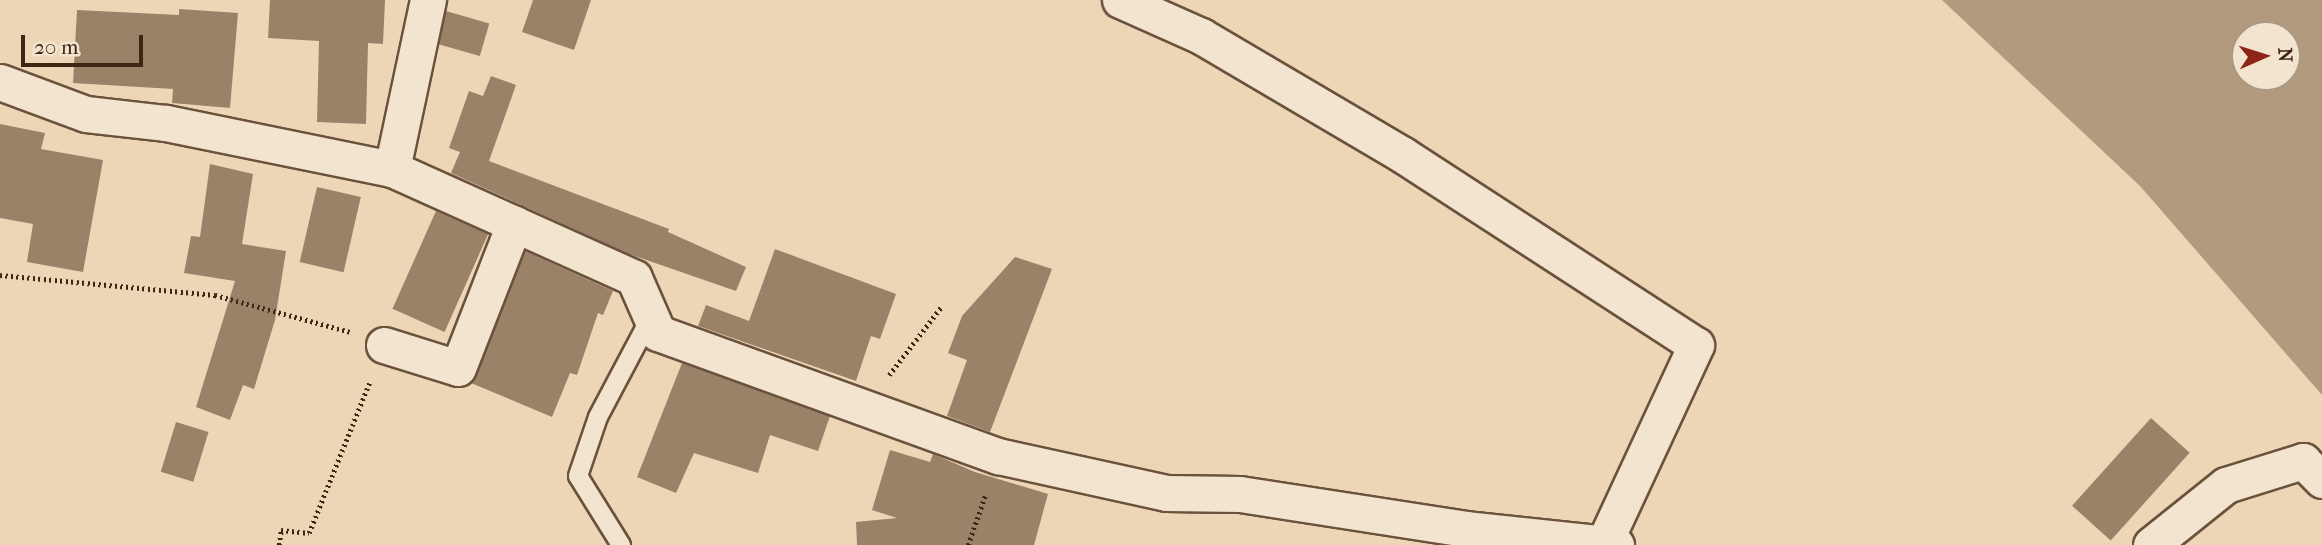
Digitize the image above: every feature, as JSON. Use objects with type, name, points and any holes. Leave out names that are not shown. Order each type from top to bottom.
[{"type":"street","points":[[391,169],[428,0]]},
{"type":"street","points":[[0,82],[86,114],[166,123],[391,169],[634,278],[658,333],[998,456],[1166,493],[1240,494],[1465,528],[1610,544],[1696,345],[1403,155],[1201,36],[1120,0]]},
{"type":"street","points":[[384,345],[458,368],[514,224]]},
{"type":"street","points":[[2151,545],[2227,485],[2303,461],[2322,480]]},
{"type":"lane","points":[[621,545],[578,476],[598,416],[651,317]]},
{"type":"path","points":[[0,275],[215,295],[384,345],[309,533],[281,530],[279,545]]},
{"type":"path","points":[[872,411],[892,370],[942,306]]},
{"type":"path","points":[[968,545],[998,456]]},
{"type":"shaded area","points":[[1942,0],[2322,0],[2322,395],[2140,186]]},
{"type":"building","points":[[270,0],[385,0],[383,44],[368,43],[366,124],[317,122],[319,41],[268,38]]},
{"type":"building","points":[[533,0],[591,0],[574,50],[522,32]]},
{"type":"building","points":[[179,9],[238,13],[230,108],[172,103],[173,89],[73,83],[77,10],[179,15]]},
{"type":"building","points":[[446,11],[489,23],[480,56],[437,44]]},
{"type":"building","points":[[491,76],[516,85],[489,161],[669,229],[668,232],[746,267],[736,291],[629,254],[451,173],[460,152],[449,148],[469,91],[483,96]]},
{"type":"building","points":[[0,124],[45,133],[41,149],[103,160],[83,272],[27,262],[33,224],[0,218]]},
{"type":"building","points":[[210,164],[253,174],[242,244],[286,251],[275,320],[254,389],[243,385],[230,420],[196,407],[235,281],[184,273],[191,236],[200,237]]},
{"type":"building","points":[[317,187],[361,197],[344,272],[300,262]]},
{"type":"building","points":[[436,211],[488,234],[445,332],[392,309]]},
{"type":"building","points":[[775,249],[896,294],[880,339],[871,336],[856,381],[698,326],[706,305],[749,321]]},
{"type":"building","points":[[525,251],[613,291],[603,315],[598,313],[577,375],[570,373],[552,417],[471,383]]},
{"type":"building","points":[[1015,257],[1052,269],[990,432],[947,416],[967,360],[948,353],[962,316]]},
{"type":"building","points":[[682,363],[830,416],[818,451],[770,435],[758,473],[694,453],[676,493],[637,477]]},
{"type":"building","points":[[2151,418],[2190,453],[2111,540],[2072,506]]},
{"type":"building","points":[[176,422],[209,432],[193,482],[161,472]]},
{"type":"building","points":[[890,450],[930,462],[933,454],[975,472],[1048,494],[1034,545],[857,545],[856,522],[897,518],[872,510]]}]
